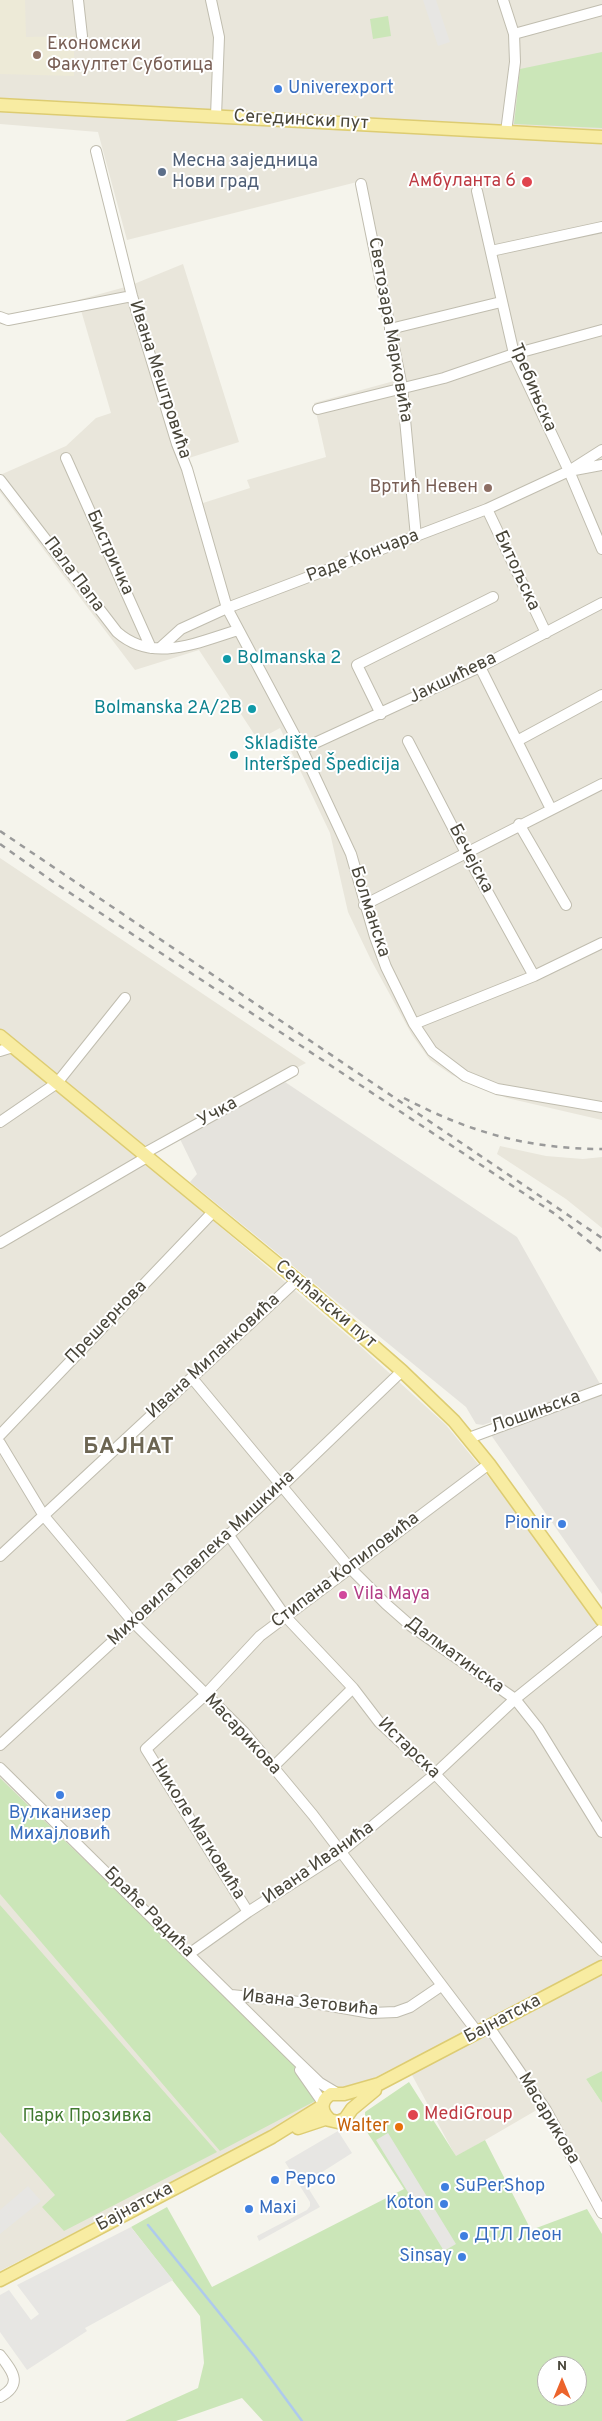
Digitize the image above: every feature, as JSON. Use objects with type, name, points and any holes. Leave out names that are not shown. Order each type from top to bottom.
[{"type":"main road","name":"Сегедински пут","points":[[0,105],[602,137]]},
{"type":"main road","name":"Сенћански пут","points":[[0,1036],[297,1280],[402,1370],[469,1438],[602,1620]]},
{"type":"main road","name":"Бајнатска","points":[[272,2137],[317,2121],[330,2120],[338,2122],[345,2119],[352,2109],[367,2096],[403,2073],[602,1968]]},
{"type":"main road","name":"Бајнатска","points":[[0,2280],[272,2137],[323,2105],[327,2096],[365,2089],[403,2073]]},
{"type":"main road","points":[[340,2093],[350,2100],[352,2109]]},
{"type":"main road","points":[[323,2105],[324,2115],[330,2120]]},
{"type":"street","points":[[78,0],[82,36]]},
{"type":"street","points":[[211,0],[219,37],[216,116]]},
{"type":"street","points":[[503,0],[514,34],[515,62],[506,132]]},
{"type":"street","points":[[514,34],[602,10]]},
{"type":"street","name":"Ивана Мештровића","points":[[96,151],[132,296],[177,444],[187,469],[227,608]]},
{"type":"street","name":"Светозара Марковића","points":[[361,184],[402,387],[416,537]]},
{"type":"street","name":"Требињска","points":[[477,191],[514,354],[569,471],[602,549]]},
{"type":"street","points":[[491,251],[602,227]]},
{"type":"street","points":[[0,317],[8,320],[132,296]]},
{"type":"street","points":[[390,329],[501,302]]},
{"type":"street","points":[[318,409],[444,378],[514,354],[602,330]]},
{"type":"street","name":"Раде Кончара","points":[[156,648],[180,629],[227,608],[487,509],[569,471],[602,450]]},
{"type":"street","name":"Бистричка","points":[[66,458],[156,648]]},
{"type":"street","name":"Раде Кончара","points":[[569,471],[602,465]]},
{"type":"street","name":"Пала Папа","points":[[0,480],[117,632],[128,642],[156,648],[181,648],[238,630]]},
{"type":"street","name":"Битољска","points":[[487,509],[546,633]]},
{"type":"street","points":[[381,714],[357,665],[493,598]]},
{"type":"street","name":"Јакшићева","points":[[302,749],[480,667],[602,603]]},
{"type":"street","name":"Болманска","points":[[227,608],[302,749],[351,854],[364,905],[386,967],[414,1024],[432,1051],[465,1076],[497,1089],[602,1107]]},
{"type":"street","points":[[480,667],[551,809]]},
{"type":"street","points":[[518,740],[602,695]]},
{"type":"street","name":"Бечејска","points":[[408,741],[534,976]]},
{"type":"street","points":[[364,905],[519,824],[602,784]]},
{"type":"street","points":[[519,824],[566,905]]},
{"type":"street","points":[[414,1024],[534,976],[602,943]]},
{"type":"street","points":[[0,1122],[57,1083],[125,998]]},
{"type":"street","points":[[0,1051],[13,1046]]},
{"type":"street","name":"Учка","points":[[0,1243],[145,1156],[293,1072]]},
{"type":"street","name":"Прешернова","points":[[0,1434],[213,1212]]},
{"type":"street","name":"Ивана Миланковића","points":[[0,1556],[297,1280]]},
{"type":"street","name":"Миховила Павлека Мишкина","points":[[0,1745],[282,1486],[402,1370]]},
{"type":"street","name":"Далматинска","points":[[192,1378],[349,1567],[411,1626],[515,1700],[538,1728],[602,1832]]},
{"type":"street","name":"Лошињска","points":[[469,1438],[602,1389]]},
{"type":"street","name":"Масарикова","points":[[0,1443],[44,1516],[133,1622],[244,1732],[314,1815],[441,1986],[484,2030],[546,2110],[602,2213]]},
{"type":"street","name":"Стипана Копиловића","points":[[146,1749],[205,1695],[260,1636],[349,1567],[489,1464]]},
{"type":"street","name":"Истарска","points":[[228,1534],[285,1616],[353,1688],[378,1722],[435,1774],[602,1951]]},
{"type":"street","name":"Ивана Иванића","points":[[188,1954],[248,1912],[341,1852],[435,1774],[515,1700],[602,1629]]},
{"type":"street","points":[[273,1767],[353,1688]]},
{"type":"street","name":"Николе Матковића","points":[[146,1749],[248,1912]]},
{"type":"street","name":"Браће Радића","points":[[0,1768],[320,2083],[340,2093]]},
{"type":"street","name":"Ивана Зетовића","points":[[231,1995],[319,2004],[372,2013],[396,2012],[410,2007],[441,1986]]},
{"type":"street","name":"Браће Радића","points":[[296,2060],[299,2069],[323,2105]]},
{"type":"street","points":[[0,2355],[12,2372],[14,2381],[10,2391],[0,2397]]},
{"type":"shaded area","points":[[0,0],[602,0],[602,1120],[507,1098],[452,1075],[430,1060],[412,1035],[371,960],[348,912],[330,833],[280,728],[258,740],[199,650],[135,670],[0,492],[0,475],[66,446],[96,418],[111,413],[78,300],[129,286],[183,264],[239,442],[189,458],[203,503],[250,488],[247,480],[326,457],[314,403],[394,381],[357,182],[127,240],[98,132],[0,124]]},
{"type":"shaded area","name":"Економски Факултет Суботица","points":[[0,0],[25,0],[26,37],[74,36],[74,76],[0,74]]},
{"type":"shaded area","points":[[423,0],[436,0],[450,42],[438,46]]},
{"type":"shaded area","points":[[0,858],[306,1063],[133,1152],[361,1347],[446,1425],[492,1481],[602,1629],[602,2071],[586,2079],[602,2103],[602,2203],[547,2104],[456,2157],[405,2062],[0,2271]]},
{"type":"shaded area","points":[[285,1082],[517,1237],[600,1384],[483,1425],[476,1424],[466,1407],[190,1182],[197,1174],[180,1139]]},
{"type":"shaded area","points":[[500,1146],[546,1156],[583,1159],[602,1157],[602,1228],[566,1199],[497,1154]]},
{"type":"shaded area","name":"Pionir","points":[[602,1393],[602,1594],[491,1435]]},
{"type":"shaded area","points":[[338,2131],[352,2153],[305,2183],[320,2207],[259,2241],[257,2236],[307,2210],[310,2206],[310,2202],[285,2162]]},
{"type":"shaded area","points":[[388,2133],[456,2244],[444,2251],[376,2140]]},
{"type":"shaded area","points":[[28,2186],[41,2201],[0,2234],[0,2210]]},
{"type":"shaded area","points":[[131,2227],[173,2280],[85,2328],[87,2331],[27,2370],[0,2332],[0,2295],[9,2290],[31,2320],[39,2314],[17,2285]]},
{"type":"green space","points":[[388,16],[391,36],[373,39],[370,19]]},
{"type":"green space","points":[[602,52],[602,128],[514,124],[520,69]]},
{"type":"green space","points":[[0,1778],[290,2059],[317,2100],[220,2151],[0,1894]]},
{"type":"green space","name":"Парк Прозивка","points":[[0,1905],[217,2152],[64,2231],[42,2207],[55,2195],[0,2132]]},
{"type":"green space","points":[[602,2071],[602,2103],[586,2079]]},
{"type":"green space","points":[[409,2082],[456,2156],[485,2140],[531,2230],[587,2209],[602,2234],[602,2421],[263,2421],[242,2398],[176,2421],[125,2421],[198,2388],[204,2363],[200,2316],[131,2227],[167,2207],[212,2287],[404,2189],[365,2129],[365,2112]]},
{"type":"waterway","points":[[148,2225],[255,2357],[302,2421]]},
{"type":"railway","points":[[0,831],[602,1238]]},
{"type":"railway","points":[[0,844],[52,881],[555,1214],[602,1252]]},
{"type":"railway","points":[[404,1098],[452,1120],[500,1136],[549,1146],[602,1149]]},
{"type":"place","name":"Економски Факултет Суботица","points":[[37,55]]},
{"type":"place","name":"Univerexport","points":[[278,89]]},
{"type":"place","name":"Месна заједница Нови град","points":[[162,172]]},
{"type":"place","name":"Амбуланта 6","points":[[527,182]]},
{"type":"place","name":"Вртић Невен","points":[[488,488]]},
{"type":"place","name":"Bolmanska 2","points":[[227,659]]},
{"type":"place","name":"Bolmanska 2A/2B","points":[[252,709]]},
{"type":"place","name":"Skladište Interšped Špedicija","points":[[234,755]]},
{"type":"place","name":"Pionir","points":[[562,1524]]},
{"type":"place","name":"Vila Maya","points":[[343,1595]]},
{"type":"place","name":"Вулканизер Михајловић","points":[[60,1795]]},
{"type":"place","name":"MediGroup","points":[[413,2115]]},
{"type":"place","name":"Walter","points":[[399,2127]]},
{"type":"place","name":"Pepco","points":[[275,2180]]},
{"type":"place","name":"SuPerShop","points":[[445,2187]]},
{"type":"place","name":"Koton","points":[[444,2204]]},
{"type":"place","name":"Maxi","points":[[249,2209]]},
{"type":"place","name":"ДТЛ Леон","points":[[464,2236]]},
{"type":"place","name":"Sinsay","points":[[462,2257]]},
{"type":"district","name":"БАЈНАТ","points":[[129,1449]]}]
